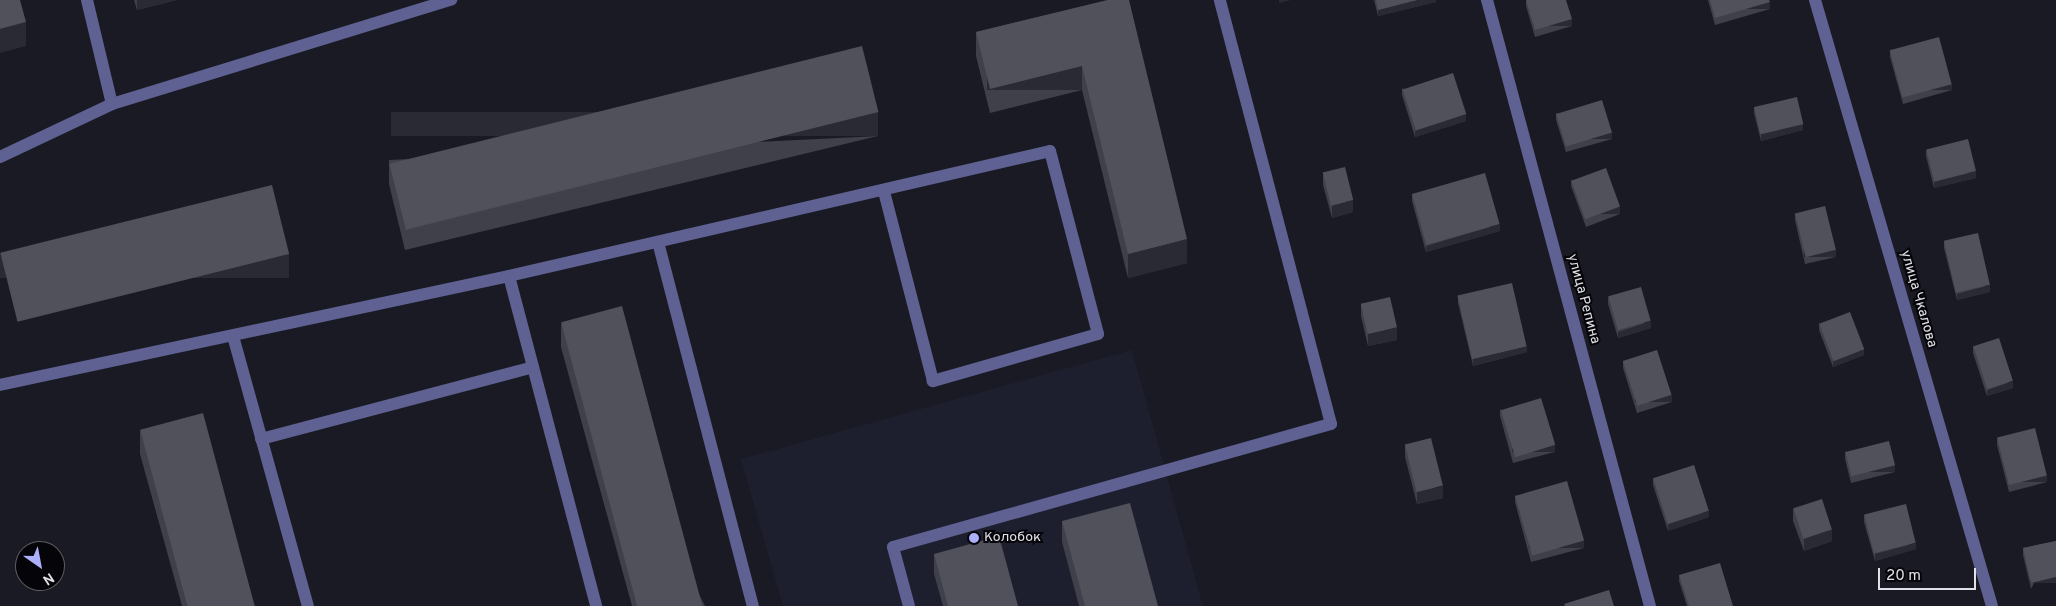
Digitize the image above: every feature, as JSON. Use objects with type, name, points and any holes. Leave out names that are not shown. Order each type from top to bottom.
[{"type":"street","points":[[87,0],[112,104]]},
{"type":"street","points":[[0,157],[112,104],[451,0]]},
{"type":"street","points":[[909,606],[893,547],[1330,424],[1220,0]]},
{"type":"street","name":"улица Репина","points":[[1487,0],[1650,606]]},
{"type":"street","name":"улица Чкалова","points":[[1815,0],[1992,606]]},
{"type":"street","points":[[0,385],[509,276],[884,192],[1050,151],[1098,334],[933,381],[884,192]]},
{"type":"street","points":[[658,242],[754,606]]},
{"type":"street","points":[[509,276],[596,606]]},
{"type":"street","points":[[233,336],[308,606]]},
{"type":"street","points":[[261,439],[533,367]]},
{"type":"shaded area","name":"Колобок","points":[[1132,350],[1203,606],[783,606],[741,459]]},
{"type":"building","points":[[0,0],[20,0],[26,22],[0,29]]},
{"type":"building","points":[[1108,0],[1129,0],[1187,239],[1128,254],[1082,66],[990,89],[976,32]]},
{"type":"building","points":[[1376,0],[1417,0],[1378,10]]},
{"type":"building","points":[[1526,0],[1566,0],[1572,19],[1535,30]]},
{"type":"building","points":[[1710,0],[1769,0],[1770,2],[1715,18]]},
{"type":"building","points":[[1939,37],[1952,84],[1902,98],[1890,50]]},
{"type":"building","points":[[862,46],[878,112],[406,230],[389,164]]},
{"type":"building","points":[[1453,73],[1466,114],[1416,130],[1403,89]]},
{"type":"building","points":[[1797,97],[1803,124],[1760,134],[1754,107]]},
{"type":"building","points":[[1602,100],[1612,133],[1566,147],[1556,114]]},
{"type":"building","points":[[1968,139],[1976,171],[1934,181],[1926,149]]},
{"type":"building","points":[[1345,167],[1353,200],[1331,206],[1323,173]]},
{"type":"building","points":[[1606,168],[1620,207],[1585,219],[1571,181]]},
{"type":"building","points":[[1485,173],[1500,224],[1427,245],[1412,194]]},
{"type":"building","points":[[272,185],[289,254],[17,322],[0,253]]},
{"type":"building","points":[[1825,206],[1836,250],[1806,257],[1795,213]]},
{"type":"building","points":[[1978,233],[1990,285],[1956,293],[1944,241]]},
{"type":"building","points":[[1512,283],[1527,346],[1472,359],[1457,296]]},
{"type":"building","points":[[1641,287],[1651,321],[1618,330],[1608,296]]},
{"type":"building","points":[[1390,297],[1397,327],[1368,334],[1361,304]]},
{"type":"building","points":[[622,306],[702,606],[637,606],[561,322]]},
{"type":"building","points":[[1850,312],[1864,349],[1834,361],[1819,324]]},
{"type":"building","points":[[1999,338],[2013,381],[1987,389],[1973,346]]},
{"type":"building","points":[[1657,350],[1672,395],[1637,406],[1623,361]]},
{"type":"building","points":[[1541,398],[1555,445],[1515,457],[1501,410]]},
{"type":"building","points":[[203,413],[255,606],[187,606],[140,430]]},
{"type":"building","points":[[2035,428],[2047,476],[2009,485],[1997,437]]},
{"type":"building","points":[[1431,438],[1443,486],[1417,492],[1405,445]]},
{"type":"building","points":[[1889,441],[1895,465],[1851,476],[1845,452]]},
{"type":"building","points":[[1694,465],[1709,511],[1668,524],[1653,478]]},
{"type":"building","points":[[1567,481],[1584,541],[1532,555],[1515,496]]},
{"type":"building","points":[[1822,499],[1832,529],[1803,539],[1793,508]]},
{"type":"building","points":[[1130,503],[1158,606],[1085,606],[1062,521]]},
{"type":"building","points":[[1906,504],[1916,543],[1874,553],[1864,514]]},
{"type":"building","points":[[999,536],[1018,606],[948,606],[934,554]]},
{"type":"building","points":[[2056,541],[2056,577],[2031,583],[2023,548]]},
{"type":"building","points":[[1720,563],[1733,606],[1689,606],[1679,575]]},
{"type":"building","points":[[1609,590],[1614,606],[1565,606],[1564,604]]},
{"type":"place","name":"Колобок","points":[[974,538]]}]
